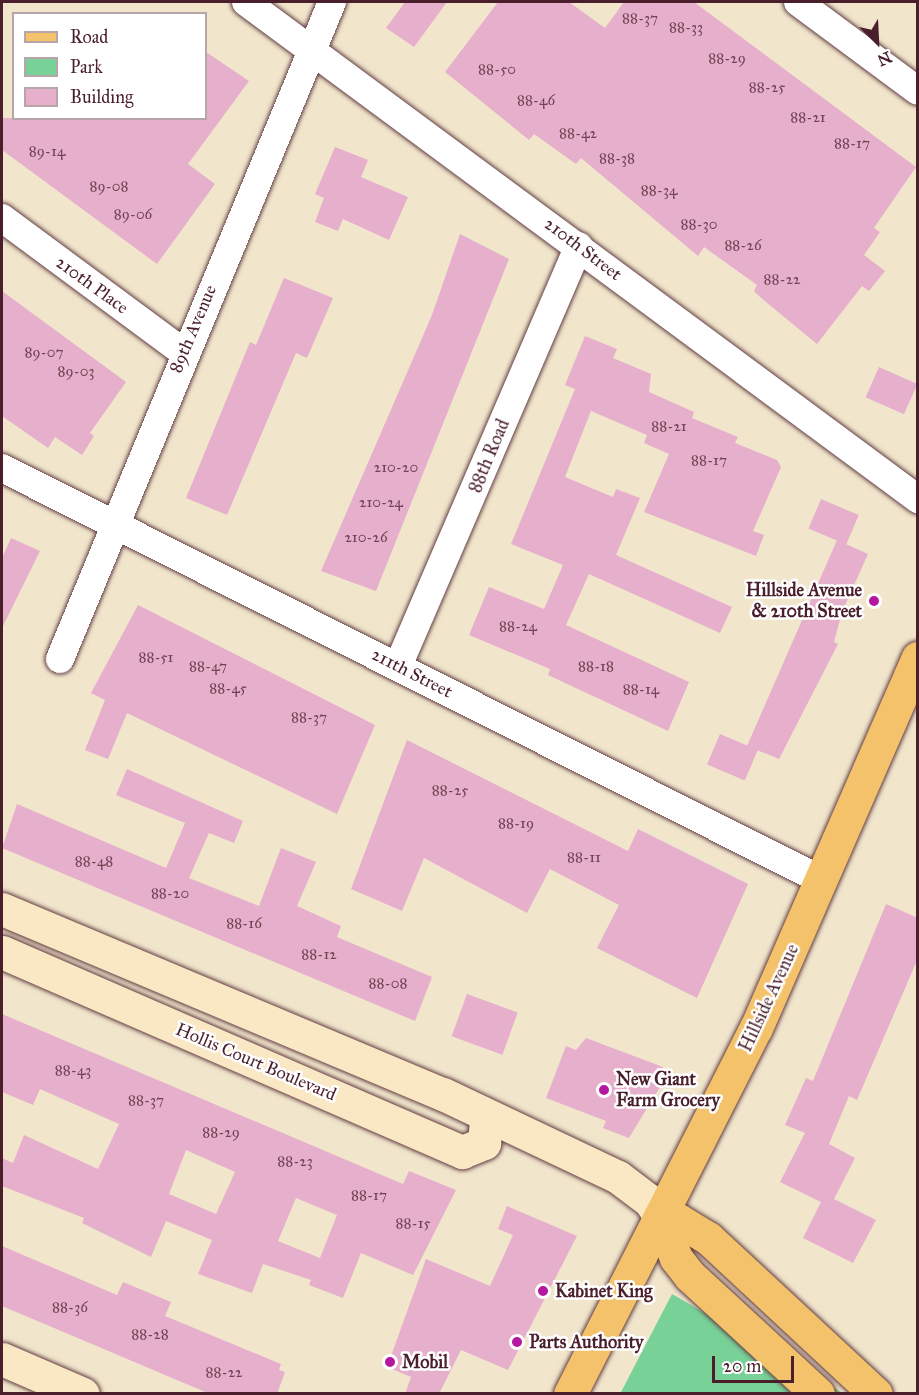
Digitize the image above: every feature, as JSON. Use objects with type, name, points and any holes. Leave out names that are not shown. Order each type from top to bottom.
[{"type":"main road","name":"Hillside Avenue","points":[[570,1394],[746,1048],[918,657]]},
{"type":"main road","points":[[2,909],[443,1094],[486,1118],[618,1178],[650,1201],[660,1217],[676,1258],[690,1276],[818,1394]]},
{"type":"main road","name":"Hollis Court Boulevard","points":[[2,952],[462,1152],[484,1143],[486,1118]]},
{"type":"main road","points":[[136,1010],[146,968]]},
{"type":"main road","points":[[288,1075],[298,1034]]},
{"type":"main road","points":[[660,1217],[678,1220],[708,1238],[876,1394]]},
{"type":"main road","points":[[2,1359],[82,1394]]},
{"type":"street","name":"210th Street","points":[[246,2],[579,246],[918,499]]},
{"type":"street","name":"89th Avenue","points":[[60,659],[183,352],[332,2]]},
{"type":"street","points":[[798,2],[918,91]]},
{"type":"street","name":"210th Place","points":[[2,219],[183,352]]},
{"type":"street","name":"88th Road","points":[[398,666],[579,246]]},
{"type":"street","name":"211th Street","points":[[2,468],[821,880]]},
{"type":"green space","points":[[672,1294],[843,1393],[620,1394]]},
{"type":"building","points":[[405,2],[447,2],[414,47],[386,28]]},
{"type":"building","points":[[498,2],[569,2],[605,28],[624,2],[694,2],[916,167],[874,228],[880,232],[864,255],[885,271],[869,291],[862,286],[817,344],[760,297],[754,291],[757,285],[704,247],[698,256],[581,158],[576,164],[534,134],[529,140],[445,72]]},
{"type":"building","points":[[207,53],[249,81],[188,164],[215,184],[157,264],[2,150],[2,118],[12,118],[12,120],[207,120]]},
{"type":"building","points":[[335,147],[368,160],[361,177],[408,197],[389,240],[343,219],[338,231],[315,222],[324,198],[315,194]]},
{"type":"building","points":[[460,234],[509,259],[376,591],[321,571],[432,315]]},
{"type":"building","points":[[284,278],[333,298],[307,358],[296,353],[227,515],[186,498],[250,342],[256,345]]},
{"type":"building","points":[[2,291],[126,382],[90,433],[94,436],[82,455],[55,437],[48,448],[2,416]]},
{"type":"building","points":[[585,336],[617,349],[613,358],[651,374],[649,392],[694,412],[692,418],[738,437],[735,443],[777,460],[781,467],[753,531],[764,535],[756,556],[644,512],[669,454],[644,443],[647,435],[591,411],[565,477],[613,497],[616,489],[640,498],[616,555],[732,607],[720,633],[589,574],[566,625],[689,682],[668,731],[548,675],[550,669],[469,635],[489,587],[544,609],[563,565],[511,544],[575,389],[565,385]]},
{"type":"building","points":[[879,367],[917,384],[904,414],[866,397]]},
{"type":"building","points":[[821,499],[859,515],[846,544],[808,528]]},
{"type":"building","points":[[11,538],[40,551],[2,628],[2,558]]},
{"type":"building","points":[[837,540],[868,554],[842,612],[834,642],[838,644],[779,759],[747,746]]},
{"type":"building","points":[[138,605],[375,725],[337,814],[127,713],[108,759],[85,750],[105,700],[91,693]]},
{"type":"building","points":[[720,734],[758,750],[745,780],[707,764]]},
{"type":"building","points":[[407,740],[628,851],[638,829],[748,884],[697,998],[597,948],[619,905],[550,869],[527,913],[424,858],[402,911],[351,889]]},
{"type":"building","points":[[127,769],[243,821],[234,843],[209,833],[189,878],[259,906],[281,848],[316,862],[297,906],[341,926],[337,937],[432,977],[415,1021],[2,848],[17,804],[166,868],[185,823],[116,795]]},
{"type":"building","points":[[886,904],[918,918],[918,958],[857,1100],[849,1096],[829,1144],[855,1158],[834,1199],[876,1220],[853,1263],[803,1238],[821,1202],[780,1182],[805,1133],[785,1125],[806,1078],[813,1081]]},
{"type":"building","points":[[467,994],[518,1012],[502,1055],[452,1036]]},
{"type":"building","points":[[2,1014],[403,1184],[409,1171],[456,1190],[413,1275],[361,1253],[343,1298],[309,1285],[311,1280],[263,1264],[252,1293],[198,1274],[212,1240],[166,1221],[151,1257],[82,1223],[84,1218],[2,1186],[2,1158],[13,1163],[24,1135],[98,1169],[119,1124],[40,1089],[33,1105],[2,1092]],"holes":[[[186,1150],[235,1172],[216,1214],[169,1194]],[[296,1198],[337,1215],[320,1258],[278,1241]]]},
{"type":"building","name":"New Giant Farm Grocery","points":[[586,1038],[663,1067],[663,1082],[629,1138],[603,1128],[606,1121],[546,1098],[566,1046],[576,1050]]},
{"type":"building","points":[[507,1206],[577,1236],[508,1370],[461,1350],[439,1394],[405,1394],[411,1377],[387,1367],[426,1259],[490,1286],[513,1235],[498,1229]]},
{"type":"building","points":[[2,1246],[117,1295],[123,1282],[171,1302],[165,1316],[281,1364],[279,1370],[285,1372],[277,1394],[210,1394],[2,1306]]},
{"type":"place","name":"Hillside Avenue & 210th Street","points":[[874,601]]},
{"type":"place","name":"New Giant Farm Grocery","points":[[604,1090]]},
{"type":"place","name":"Kabinet King","points":[[543,1291]]},
{"type":"place","name":"Parts Authority","points":[[517,1342]]},
{"type":"place","name":"Mobil","points":[[390,1362]]}]
